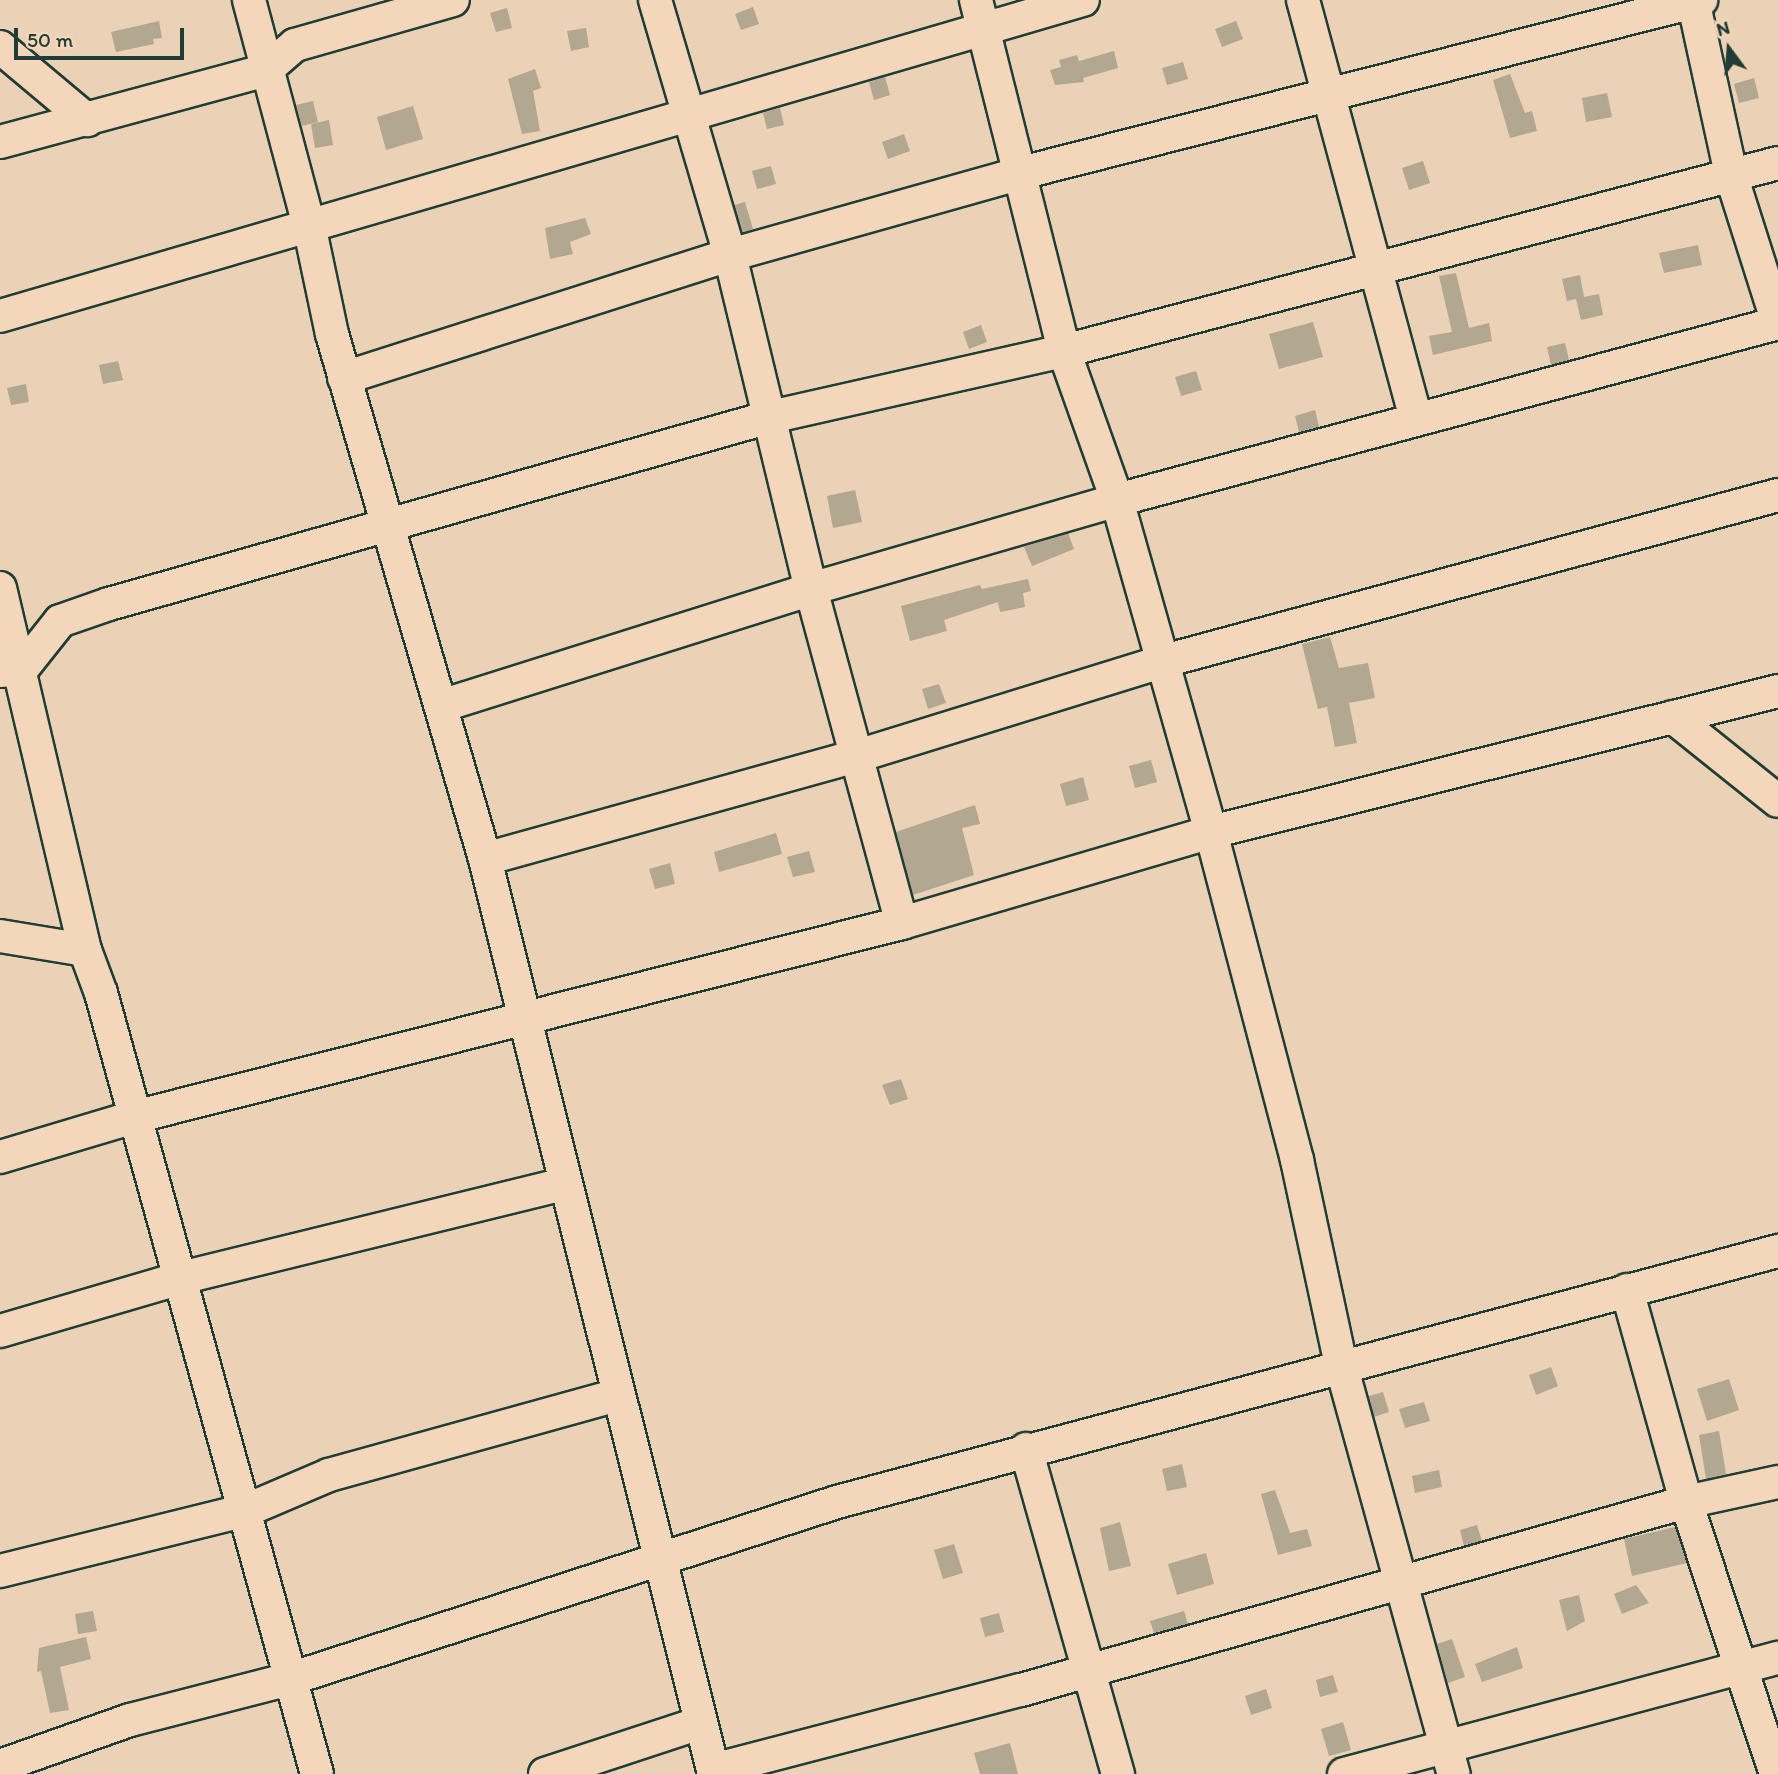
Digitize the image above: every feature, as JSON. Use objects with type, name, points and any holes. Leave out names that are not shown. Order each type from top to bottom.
[{"type":"street","points":[[249,0],[309,225],[344,378],[485,859],[713,1772],[1686,1503],[1778,1482]]},
{"type":"street","points":[[0,142],[266,70],[295,45],[453,0]]},
{"type":"street","points":[[655,0],[730,256],[854,757],[902,923]]},
{"type":"street","points":[[0,316],[689,117],[981,14],[1083,0]]},
{"type":"street","points":[[1303,0],[1416,419]]},
{"type":"street","points":[[344,378],[730,256],[1021,173],[1696,1],[1731,175],[1778,323],[1117,500],[811,589],[441,706]]},
{"type":"street","points":[[981,14],[1064,351],[1117,500],[1211,832],[1297,1160],[1341,1366],[1451,1759]]},
{"type":"street","points":[[0,47],[87,120]]},
{"type":"street","points":[[11,670],[60,621],[386,527],[770,417],[1064,351],[1778,163]]},
{"type":"street","points":[[485,859],[854,757],[1164,661],[1778,495]]},
{"type":"street","points":[[0,588],[11,670],[85,950],[247,1510],[317,1774]]},
{"type":"street","points":[[0,1157],[134,1117],[524,1022],[902,923],[1211,832],[1778,691]]},
{"type":"street","points":[[1673,717],[1778,801]]},
{"type":"street","points":[[0,936],[85,950]]},
{"type":"street","points":[[0,1331],[181,1278],[565,1184]]},
{"type":"street","points":[[0,1766],[130,1720],[293,1678],[837,1502],[1026,1449],[1778,1251]]},
{"type":"street","points":[[1627,1290],[1686,1503],[1776,1774]]},
{"type":"street","points":[[0,1571],[247,1510],[329,1475],[617,1395]]},
{"type":"street","points":[[1026,1449],[1086,1671],[1118,1774]]},
{"type":"street","points":[[1344,1774],[1451,1759],[1778,1658]]},
{"type":"street","points":[[545,1774],[700,1723]]},
{"type":"building","points":[[753,7],[759,24],[741,30],[735,14]]},
{"type":"building","points":[[507,8],[512,28],[496,32],[490,13]]},
{"type":"building","points":[[159,21],[162,38],[153,39],[154,44],[116,52],[111,32]]},
{"type":"building","points":[[1236,21],[1243,39],[1222,47],[1215,29]]},
{"type":"building","points":[[586,28],[589,47],[571,51],[567,31]]},
{"type":"building","points":[[1114,51],[1118,68],[1083,78],[1084,82],[1055,85],[1050,70],[1061,67],[1059,60],[1077,55],[1079,61]]},
{"type":"building","points":[[1183,62],[1188,79],[1167,85],[1162,68]]},
{"type":"building","points":[[535,69],[541,88],[533,91],[540,131],[522,134],[508,79]]},
{"type":"building","points":[[1510,74],[1525,113],[1532,111],[1537,131],[1510,138],[1493,80]]},
{"type":"building","points":[[885,77],[890,95],[874,100],[869,82]]},
{"type":"building","points":[[1754,78],[1759,98],[1739,103],[1734,84]]},
{"type":"building","points":[[1607,93],[1612,117],[1586,122],[1582,98]]},
{"type":"building","points":[[313,101],[318,122],[302,126],[296,105]]},
{"type":"building","points":[[413,106],[423,139],[386,150],[377,117]]},
{"type":"building","points":[[780,108],[784,125],[767,129],[763,113]]},
{"type":"building","points":[[329,120],[333,145],[315,148],[311,124]]},
{"type":"building","points":[[904,134],[910,151],[888,159],[882,142]]},
{"type":"building","points":[[1423,161],[1430,183],[1409,190],[1402,168]]},
{"type":"building","points":[[771,166],[776,184],[757,189],[752,171]]},
{"type":"building","points":[[745,202],[753,229],[743,232],[734,205]]},
{"type":"building","points":[[585,218],[591,234],[570,242],[573,254],[550,259],[545,228]]},
{"type":"building","points":[[1698,245],[1702,265],[1664,273],[1659,253]]},
{"type":"building","points":[[1456,273],[1469,328],[1489,323],[1492,341],[1433,355],[1429,336],[1452,332],[1439,276]]},
{"type":"building","points":[[1580,275],[1584,297],[1599,294],[1603,315],[1581,320],[1576,299],[1567,301],[1562,279]]},
{"type":"building","points":[[1313,322],[1323,357],[1279,369],[1269,334]]},
{"type":"building","points":[[981,325],[987,342],[969,349],[963,332]]},
{"type":"building","points":[[1565,343],[1569,360],[1551,365],[1547,347]]},
{"type":"building","points":[[118,361],[123,380],[103,384],[99,365]]},
{"type":"building","points":[[1196,371],[1202,390],[1181,396],[1175,377]]},
{"type":"building","points":[[26,384],[29,402],[11,405],[7,388]]},
{"type":"building","points":[[1315,410],[1319,427],[1299,432],[1295,416]]},
{"type":"building","points":[[855,490],[862,522],[833,528],[827,496]]},
{"type":"building","points":[[1068,533],[1074,549],[1032,566],[1024,547]]},
{"type":"building","points":[[1028,579],[1031,591],[1023,593],[1025,607],[1000,612],[998,602],[944,620],[947,631],[910,641],[901,606],[980,585],[982,589]]},
{"type":"building","points":[[1330,637],[1339,668],[1368,663],[1375,698],[1349,703],[1357,743],[1335,747],[1327,707],[1318,709],[1302,644]]},
{"type":"building","points":[[939,684],[946,703],[928,709],[922,689]]},
{"type":"building","points":[[1151,760],[1157,782],[1135,788],[1129,766]]},
{"type":"building","points":[[1083,777],[1089,800],[1066,806],[1060,784]]},
{"type":"building","points":[[975,805],[980,824],[962,828],[974,875],[913,895],[896,832]]},
{"type":"building","points":[[776,833],[782,854],[719,872],[714,852]]},
{"type":"building","points":[[809,851],[815,872],[793,877],[787,857]]},
{"type":"building","points":[[670,863],[675,884],[655,889],[649,869]]},
{"type":"building","points":[[901,1079],[908,1099],[890,1105],[882,1085]]},
{"type":"building","points":[[1551,1367],[1558,1386],[1536,1395],[1529,1375]]},
{"type":"building","points":[[1729,1379],[1739,1410],[1707,1421],[1697,1389]]},
{"type":"building","points":[[1383,1392],[1389,1412],[1374,1417],[1369,1396]]},
{"type":"building","points":[[1424,1402],[1430,1421],[1405,1428],[1399,1409]]},
{"type":"building","points":[[1719,1431],[1726,1474],[1706,1479],[1699,1435]]},
{"type":"building","points":[[1182,1464],[1187,1487],[1167,1491],[1162,1469]]},
{"type":"building","points":[[1439,1470],[1442,1487],[1415,1493],[1412,1476]]},
{"type":"building","points":[[1275,1490],[1290,1533],[1307,1529],[1312,1546],[1278,1555],[1261,1494]]},
{"type":"building","points":[[1120,1522],[1131,1566],[1109,1571],[1100,1528]]},
{"type":"building","points":[[1477,1525],[1482,1541],[1464,1546],[1460,1530]]},
{"type":"building","points":[[1675,1527],[1687,1563],[1632,1576],[1624,1539]]},
{"type":"building","points":[[954,1544],[963,1573],[943,1579],[934,1550]]},
{"type":"building","points":[[1206,1553],[1214,1584],[1177,1595],[1168,1564]]},
{"type":"building","points":[[1636,1585],[1649,1603],[1622,1614],[1614,1594]]},
{"type":"building","points":[[1579,1595],[1585,1621],[1567,1631],[1559,1600]]},
{"type":"building","points":[[93,1611],[97,1631],[78,1634],[75,1614]]},
{"type":"building","points":[[1184,1611],[1188,1624],[1154,1633],[1150,1621]]},
{"type":"building","points":[[999,1613],[1004,1632],[985,1637],[980,1618]]},
{"type":"building","points":[[86,1637],[91,1659],[60,1667],[69,1710],[50,1713],[41,1671],[37,1672],[39,1648]]},
{"type":"building","points":[[1452,1639],[1465,1677],[1448,1683],[1437,1644]]},
{"type":"building","points":[[1517,1647],[1523,1668],[1482,1682],[1475,1664]]},
{"type":"building","points":[[1333,1675],[1338,1692],[1320,1697],[1316,1680]]},
{"type":"building","points":[[1266,1689],[1272,1708],[1251,1715],[1245,1696]]},
{"type":"building","points":[[1343,1722],[1351,1750],[1329,1756],[1321,1729]]},
{"type":"building","points":[[1010,1743],[1018,1774],[980,1774],[974,1753]]}]
